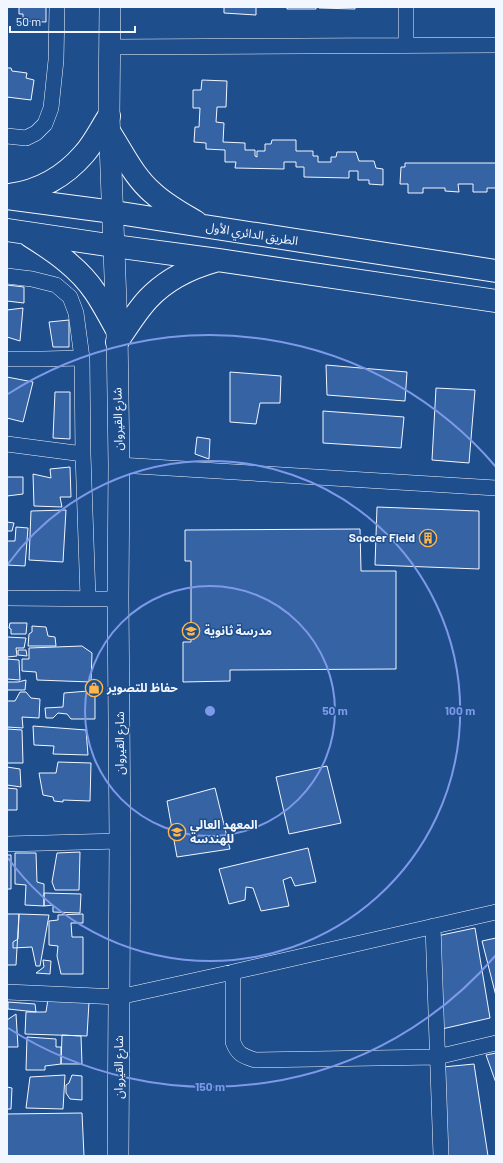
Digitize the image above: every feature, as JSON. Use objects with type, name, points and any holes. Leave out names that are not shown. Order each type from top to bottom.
[{"type":"main road","name":"شارع القيروان","points":[[110,7],[110,124],[117,336],[119,465],[118,599],[120,841],[118,1156]]},
{"type":"main road","points":[[7,197],[46,184],[67,171],[85,154],[110,124],[131,167],[151,192],[204,227]]},
{"type":"main road","name":"الطريق الدائري الأول","points":[[7,197],[496,271]]},
{"type":"main road","points":[[15,231],[496,301]]},
{"type":"main road","points":[[15,231],[52,250],[70,264],[95,291],[117,336],[149,299],[164,285],[193,268],[218,260]]},
{"type":"street","points":[[7,136],[26,138],[36,133],[45,124],[51,108],[56,60],[57,7]]},
{"type":"street","points":[[406,7],[406,45]]},
{"type":"street","points":[[110,48],[496,45]]},
{"type":"street","points":[[7,276],[32,279],[56,285],[70,297],[76,312],[82,358],[83,454],[88,598]]},
{"type":"street","points":[[7,359],[82,358]]},
{"type":"street","points":[[7,444],[83,454]]},
{"type":"street","points":[[119,465],[496,488]]},
{"type":"street","points":[[7,598],[118,599]]},
{"type":"street","points":[[7,844],[120,841]]},
{"type":"street","points":[[7,992],[119,997],[496,912]]},
{"type":"street","points":[[433,926],[441,1156]]},
{"type":"street","points":[[233,972],[233,1042],[236,1050],[243,1056],[255,1060],[437,1057],[496,1043]]},
{"type":"building","points":[[19,7],[46,7],[46,22],[23,21],[23,14],[19,14]]},
{"type":"building","points":[[224,7],[256,7],[256,15],[224,13]]},
{"type":"building","points":[[287,7],[316,7],[316,9],[287,9]]},
{"type":"building","points":[[355,7],[355,9],[319,8]]},
{"type":"building","points":[[7,68],[11,68],[12,71],[27,73],[26,78],[34,80],[31,100],[7,97]]},
{"type":"building","points":[[202,80],[227,81],[226,107],[217,107],[216,122],[224,123],[223,142],[245,143],[245,150],[255,150],[255,156],[257,157],[257,151],[265,151],[265,144],[271,144],[272,140],[296,140],[296,151],[313,151],[313,156],[318,156],[318,162],[331,162],[331,157],[336,157],[337,152],[356,152],[359,161],[374,161],[376,168],[383,169],[383,185],[369,184],[369,180],[358,180],[358,171],[349,171],[349,178],[304,177],[304,167],[296,167],[296,162],[284,162],[284,169],[235,168],[236,162],[225,162],[225,150],[206,149],[206,143],[194,142],[195,127],[199,127],[200,108],[193,108],[193,90],[201,90]]},
{"type":"building","points":[[405,163],[496,163],[496,188],[487,188],[487,192],[473,192],[473,184],[458,184],[459,192],[445,191],[445,188],[423,188],[423,193],[408,193],[408,184],[400,184],[401,167],[405,167]]},
{"type":"building","points":[[7,285],[24,287],[24,303],[7,301]]},
{"type":"building","points":[[23,308],[20,341],[7,337],[7,310]]},
{"type":"building","points":[[69,320],[69,347],[53,347],[49,322]]},
{"type":"building","points":[[326,365],[407,372],[405,401],[327,395]]},
{"type":"building","points":[[230,372],[281,376],[280,403],[260,403],[256,424],[230,422]]},
{"type":"building","points":[[7,377],[33,382],[23,422],[7,418]]},
{"type":"building","points":[[436,388],[475,390],[469,463],[432,460]]},
{"type":"building","points":[[55,392],[70,392],[70,439],[53,438]]},
{"type":"building","points":[[323,411],[404,417],[401,448],[323,443]]},
{"type":"building","points":[[197,437],[210,439],[209,459],[195,454]]},
{"type":"building","points":[[70,467],[71,497],[60,497],[62,507],[34,506],[33,474],[51,478],[50,469]]},
{"type":"building","points":[[7,477],[23,477],[23,494],[7,496]]},
{"type":"building","name":"Soccer Field","points":[[377,507],[479,511],[479,569],[375,565]]},
{"type":"building","points":[[66,510],[63,562],[29,560],[31,511]]},
{"type":"building","points":[[7,522],[14,523],[12,531],[7,531]]},
{"type":"building","points":[[16,527],[28,528],[25,566],[7,565],[7,541],[15,541]]},
{"type":"building","points":[[360,529],[361,571],[396,571],[396,669],[230,670],[230,681],[183,682],[183,642],[191,642],[191,561],[185,561],[185,530]]},
{"type":"building","points":[[10,623],[27,623],[26,634],[11,634],[11,629],[9,628]]},
{"type":"building","points":[[32,626],[46,627],[48,636],[55,637],[56,646],[28,646],[29,634],[32,632]]},
{"type":"building","points":[[7,637],[26,638],[24,648],[16,648],[17,656],[7,657]]},
{"type":"building","points":[[82,646],[92,653],[91,682],[37,680],[36,672],[22,671],[22,659],[29,659],[29,648]]},
{"type":"building","points":[[18,650],[26,650],[27,656],[18,655]]},
{"type":"building","points":[[7,659],[19,660],[20,680],[7,679]]},
{"type":"building","points":[[26,680],[25,690],[7,690],[7,682]]},
{"type":"building","points":[[88,691],[95,695],[95,719],[71,719],[67,714],[58,713],[53,718],[46,718],[45,708],[63,707],[64,693]]},
{"type":"building","points":[[20,692],[26,692],[31,698],[40,699],[39,718],[22,717],[23,728],[7,727],[7,701],[15,701]]},
{"type":"building","points":[[33,726],[86,730],[88,755],[53,754],[54,746],[34,745]]},
{"type":"building","points":[[7,729],[22,730],[23,763],[7,763]]},
{"type":"building","points":[[58,762],[91,763],[90,801],[54,801],[53,797],[43,795],[39,773],[56,773]]},
{"type":"building","points":[[327,766],[341,823],[289,834],[276,777]]},
{"type":"building","points":[[7,767],[20,769],[21,787],[7,785]]},
{"type":"building","points":[[7,788],[17,789],[17,810],[7,810]]},
{"type":"building","points":[[215,788],[230,849],[177,857],[167,801]]},
{"type":"building","points":[[308,848],[316,882],[295,886],[291,877],[283,880],[289,906],[261,911],[253,888],[246,887],[245,900],[229,904],[219,869]]},
{"type":"building","points":[[80,852],[79,890],[55,890],[52,882],[57,853]]},
{"type":"building","points":[[15,853],[36,853],[37,882],[44,884],[44,906],[25,905],[26,885],[15,884]]},
{"type":"building","points":[[7,855],[11,855],[11,889],[7,889]]},
{"type":"building","points":[[44,893],[81,894],[80,913],[53,912],[53,905],[44,906]]},
{"type":"building","points":[[7,914],[19,914],[16,965],[7,965]]},
{"type":"building","points":[[19,914],[49,915],[40,966],[36,966],[32,947],[13,948],[13,942],[18,939]]},
{"type":"building","points":[[83,914],[83,923],[71,923],[72,937],[83,937],[83,974],[61,974],[57,956],[58,946],[49,945],[49,921],[58,920],[58,915]]},
{"type":"building","points":[[475,928],[490,1018],[442,1029],[437,936]]},
{"type":"building","points":[[496,938],[496,996],[482,941]]},
{"type":"building","points":[[43,960],[51,961],[50,974],[36,973],[44,967]]},
{"type":"building","points":[[48,999],[89,1002],[87,1036],[25,1034],[26,1012],[46,1012]]},
{"type":"building","points":[[8,1002],[35,1004],[36,1012],[8,1009]]},
{"type":"building","points":[[16,1014],[18,1047],[7,1047],[7,1020]]},
{"type":"building","points":[[62,1035],[81,1036],[82,1064],[61,1064]]},
{"type":"building","points":[[27,1037],[56,1039],[56,1047],[61,1047],[61,1064],[45,1066],[45,1070],[26,1070]]},
{"type":"building","points":[[496,1053],[496,1083],[486,1055]]},
{"type":"building","points":[[474,1064],[488,1156],[445,1156],[443,1067]]},
{"type":"building","points":[[65,1075],[63,1109],[26,1108],[30,1077]]},
{"type":"building","points":[[72,1075],[82,1076],[82,1100],[70,1099],[66,1093],[66,1085],[69,1083]]},
{"type":"building","points":[[7,1087],[12,1088],[11,1109],[7,1109]]},
{"type":"building","points":[[82,1113],[84,1156],[7,1156],[7,1114]]},
{"type":"place","name":"Soccer Field","points":[[428,538]]},
{"type":"place","name":"مدرسة ثانوية","points":[[191,631]]},
{"type":"place","name":"حفاظ للتصوير","points":[[94,688]]},
{"type":"place","name":"المعهد العالي للهندسة","points":[[177,832]]}]
